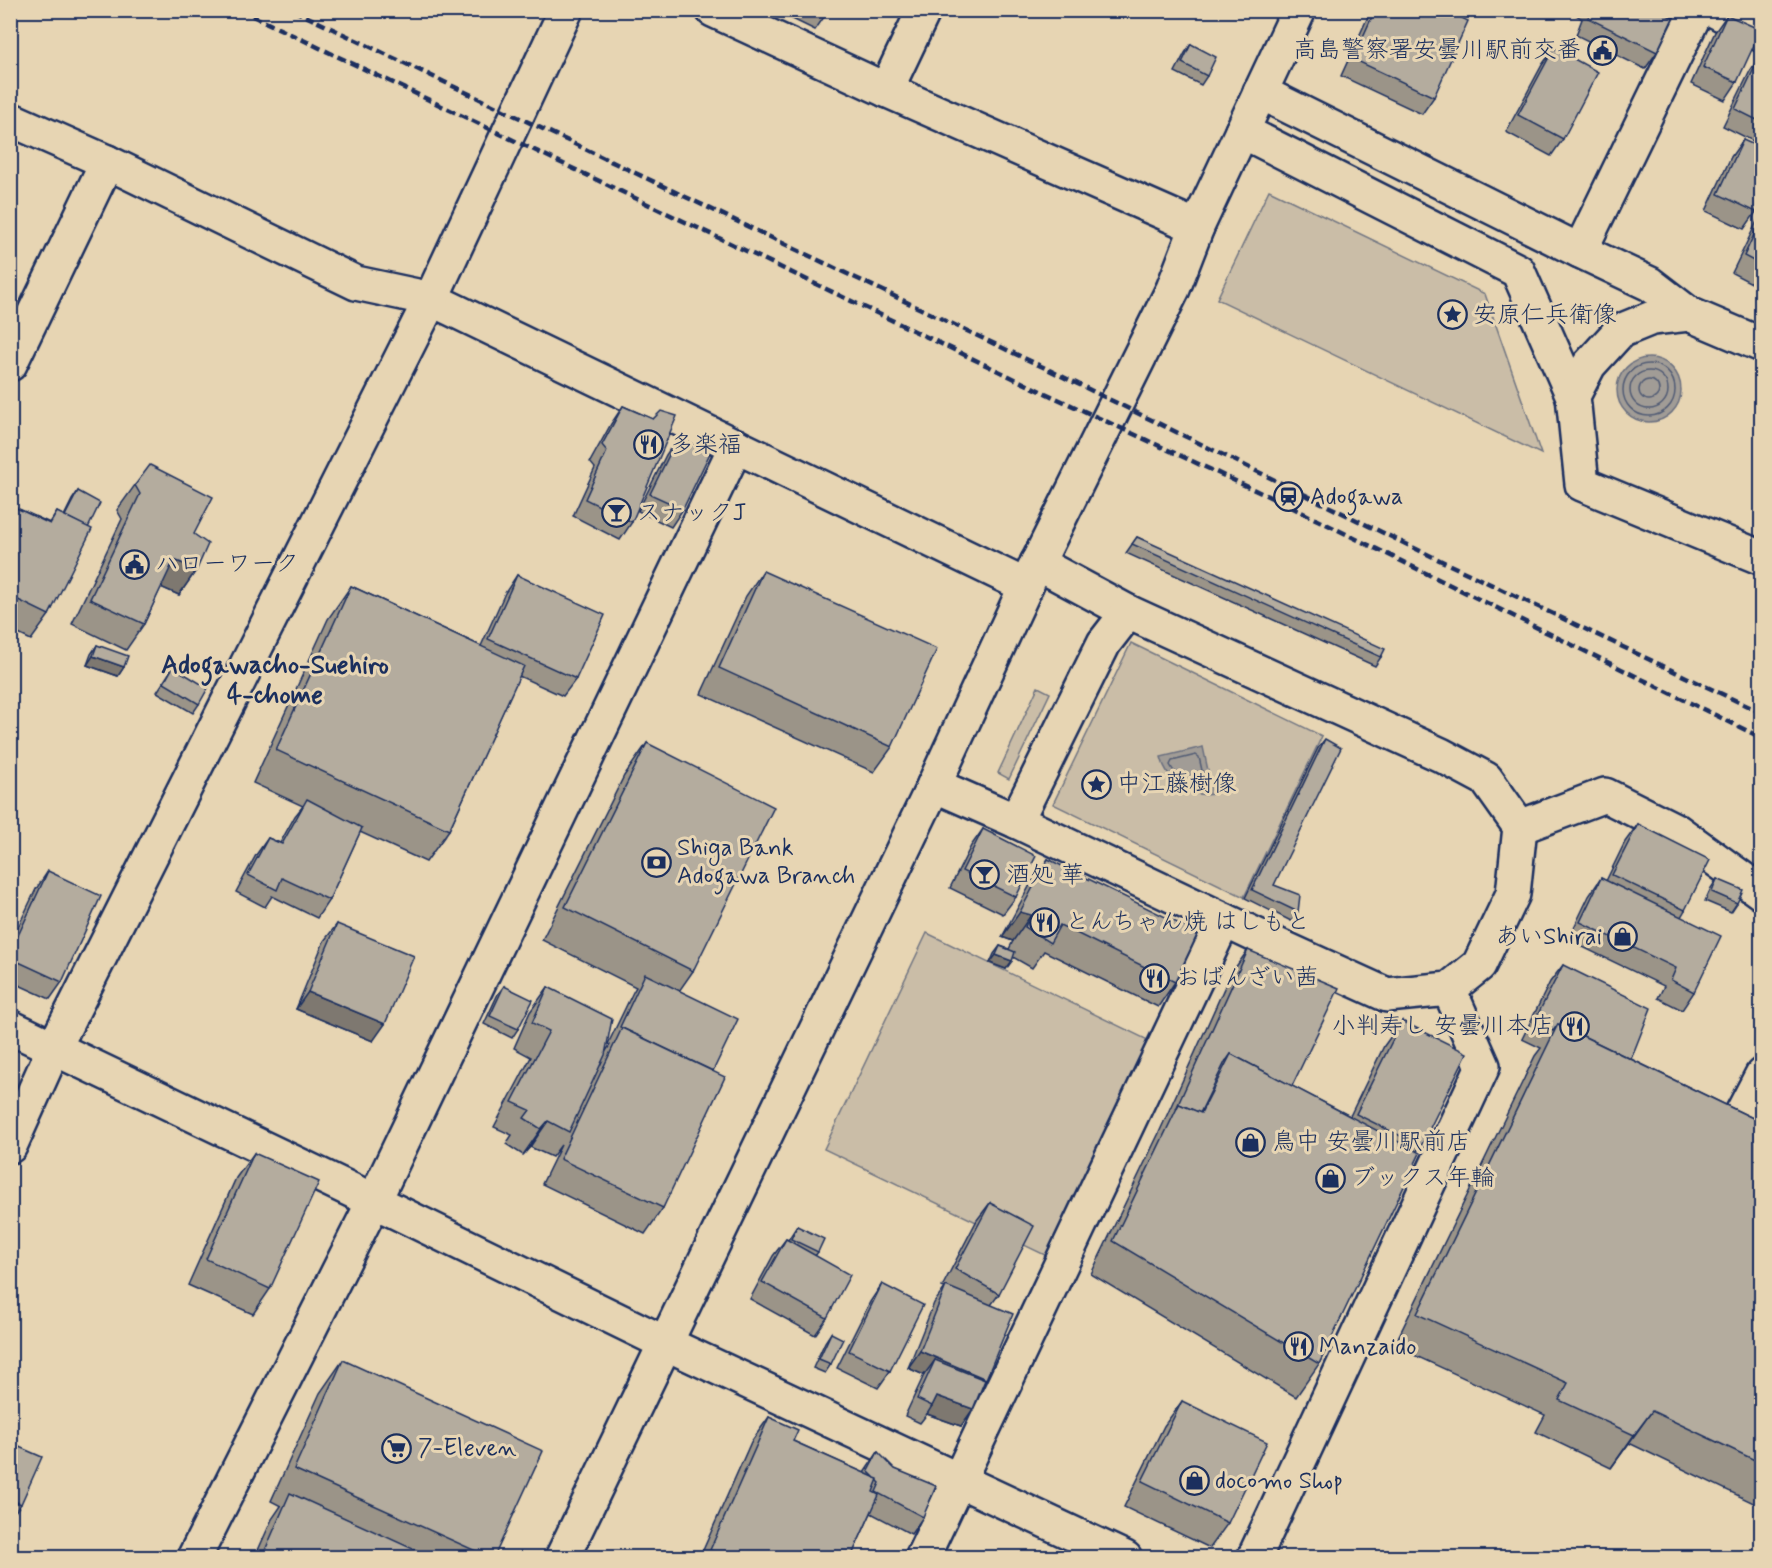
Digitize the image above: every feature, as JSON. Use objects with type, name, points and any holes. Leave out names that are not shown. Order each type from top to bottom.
[{"type":"street","points":[[10,1146],[54,1048],[431,299],[566,10]]},
{"type":"street","points":[[713,10],[886,90],[1197,227]]},
{"type":"street","points":[[886,90],[924,10]]},
{"type":"street","points":[[562,1557],[934,785],[1032,574],[1173,289],[1197,227],[1299,10]]},
{"type":"street","points":[[1580,251],[1697,10]]},
{"type":"street","points":[[1714,10],[1761,34]]},
{"type":"street","points":[[1260,92],[1650,284],[1689,314],[1761,345]]},
{"type":"street","points":[[10,119],[107,162],[356,283],[431,299],[736,446],[1032,574],[1128,612],[1441,755],[1486,779],[1520,827],[1514,894],[1479,965],[1449,989],[1387,995],[1016,821],[934,785]]},
{"type":"street","points":[[1242,131],[1518,270],[1573,396],[1582,484],[1761,558]]},
{"type":"street","points":[[10,364],[107,162]]},
{"type":"street","points":[[1573,396],[1589,365],[1620,332],[1652,318],[1689,314]]},
{"type":"street","points":[[194,1557],[374,1201],[736,446]]},
{"type":"street","points":[[1016,821],[1098,652],[1128,612]]},
{"type":"street","points":[[1520,827],[1605,795],[1677,831],[1761,893]]},
{"type":"street","points":[[922,1557],[1224,920]]},
{"type":"street","points":[[1254,1557],[1483,1066],[1449,989]]},
{"type":"street","points":[[10,1027],[374,1201],[665,1344],[1125,1557]]},
{"type":"street","points":[[1761,1075],[1738,1120],[1761,1132]]},
{"type":"shaded area","points":[[1269,190],[1485,294],[1541,454],[1217,299]]},
{"type":"shaded area","points":[[1131,643],[1322,736],[1244,897],[1053,804]]},
{"type":"shaded area","points":[[1038,687],[1050,693],[1009,779],[998,773]]},
{"type":"shaded area","points":[[927,933],[1150,1041],[1047,1256],[824,1149]]},
{"type":"water","points":[[1643,358],[1655,358],[1672,367],[1679,378],[1681,390],[1679,402],[1672,413],[1655,422],[1643,422],[1631,417],[1622,408],[1617,396],[1617,384],[1622,372],[1631,363]]},
{"type":"water","points":[[1203,747],[1213,794],[1204,795],[1180,786],[1168,773],[1161,757]]},
{"type":"building","points":[[1375,10],[1446,10],[1468,21],[1434,97],[1353,59]]},
{"type":"building","points":[[1591,10],[1658,10],[1673,18],[1657,52],[1588,18]]},
{"type":"building","points":[[1727,15],[1761,30],[1737,82],[1703,67]]},
{"type":"building","points":[[1191,44],[1216,57],[1207,76],[1182,63]]},
{"type":"building","points":[[1554,48],[1598,72],[1563,139],[1518,115]]},
{"type":"building","points":[[1761,54],[1761,122],[1735,109]]},
{"type":"building","points":[[1743,140],[1761,148],[1761,200],[1756,212],[1718,194]]},
{"type":"building","points":[[1761,220],[1761,265],[1744,256]]},
{"type":"building","points":[[623,406],[653,419],[661,411],[677,416],[632,522],[585,499],[607,451],[602,445]]},
{"type":"building","points":[[678,437],[710,453],[683,509],[650,494]]},
{"type":"building","points":[[150,465],[213,497],[194,534],[208,544],[197,569],[174,560],[144,624],[90,599],[140,494],[135,485]]},
{"type":"building","points":[[78,491],[100,503],[88,528],[65,516]]},
{"type":"building","points":[[10,505],[50,524],[57,512],[92,529],[49,615],[10,596]]},
{"type":"building","points":[[1137,537],[1385,649],[1381,657],[1132,544]]},
{"type":"building","points":[[763,571],[937,649],[892,747],[719,668]]},
{"type":"building","points":[[517,575],[605,615],[576,679],[488,639]]},
{"type":"building","points":[[351,586],[524,666],[449,830],[276,750]]},
{"type":"building","points":[[97,645],[128,656],[124,667],[93,656]]},
{"type":"building","points":[[173,667],[208,688],[199,704],[164,683]]},
{"type":"building","points":[[1325,739],[1341,748],[1274,885],[1300,895],[1298,912],[1252,890]]},
{"type":"building","points":[[647,743],[774,807],[693,971],[565,907]]},
{"type":"building","points":[[307,799],[362,828],[329,900],[282,878],[277,890],[248,875],[268,838],[282,844]]},
{"type":"building","points":[[1638,824],[1710,860],[1685,910],[1612,875]]},
{"type":"building","points":[[983,829],[1036,856],[1016,897],[962,871]]},
{"type":"building","points":[[1048,859],[1198,933],[1175,982],[1060,925],[1050,943],[1025,927],[1031,915],[1020,912]]},
{"type":"building","points":[[48,871],[101,896],[62,982],[10,958],[10,953]]},
{"type":"building","points":[[1601,878],[1721,936],[1694,992],[1671,980],[1676,968],[1580,922]]},
{"type":"building","points":[[1717,879],[1743,890],[1737,903],[1712,892]]},
{"type":"building","points":[[337,924],[414,956],[385,1024],[308,992]]},
{"type":"building","points":[[1000,946],[1015,952],[1012,961],[996,955]]},
{"type":"building","points":[[1248,950],[1339,988],[1292,1086],[1231,1054],[1200,1113],[1179,1104],[1176,1109]]},
{"type":"building","points":[[1563,965],[1651,1008],[1631,1059],[1558,1024],[1553,1031],[1534,1022]]},
{"type":"building","points":[[645,974],[738,1019],[713,1071],[620,1027]]},
{"type":"building","points":[[504,986],[533,1000],[518,1029],[490,1016]]},
{"type":"building","points":[[548,987],[612,1019],[605,1055],[569,1132],[548,1121],[541,1129],[524,1118],[530,1110],[512,1102],[549,1031],[532,1023]]},
{"type":"building","points":[[1402,1021],[1467,1053],[1421,1146],[1356,1114]]},
{"type":"building","points":[[1558,1024],[1761,1122],[1761,1463],[1652,1411],[1634,1435],[1559,1400],[1568,1383],[1417,1314]]},
{"type":"building","points":[[622,1028],[725,1077],[663,1208],[560,1159]]},
{"type":"building","points":[[1231,1054],[1420,1153],[1319,1364],[1113,1241],[1179,1104],[1201,1113]]},
{"type":"building","points":[[254,1153],[319,1182],[270,1289],[206,1259]]},
{"type":"building","points":[[990,1203],[1034,1226],[999,1294],[955,1269]]},
{"type":"building","points":[[797,1226],[824,1239],[818,1252],[791,1239]]},
{"type":"building","points":[[786,1239],[850,1275],[827,1318],[762,1282]]},
{"type":"building","points":[[882,1284],[923,1305],[890,1371],[849,1351]]},
{"type":"building","points":[[946,1286],[1013,1314],[986,1379],[920,1351]]},
{"type":"building","points":[[831,1333],[843,1339],[831,1364],[819,1359]]},
{"type":"building","points":[[343,1360],[543,1451],[494,1557],[489,1557],[294,1469]]},
{"type":"building","points":[[935,1360],[985,1380],[973,1409],[937,1396],[932,1406],[917,1399]]},
{"type":"building","points":[[1182,1401],[1267,1442],[1228,1523],[1142,1481]]},
{"type":"building","points":[[769,1417],[798,1430],[793,1441],[878,1479],[873,1492],[879,1495],[851,1557],[727,1557],[710,1550]]},
{"type":"building","points":[[10,1443],[42,1457],[21,1504],[10,1499]]},
{"type":"building","points":[[878,1452],[895,1469],[936,1486],[923,1517],[876,1492],[880,1483],[868,1471]]},
{"type":"building","points":[[290,1493],[424,1554],[422,1557],[268,1557],[263,1555]]},
{"type":"railway","points":[[240,10],[1032,387],[1285,504],[1762,738]]},
{"type":"railway","points":[[293,10],[1762,713]]},
{"type":"place","name":"高島警察署安曇川駅前交番","points":[[1602,50]]},
{"type":"place","name":"安原仁兵衛像","points":[[1452,315]]},
{"type":"place","name":"多楽福","points":[[649,445]]},
{"type":"place","name":"Adogawa","points":[[1289,497]]},
{"type":"place","name":"スナックJ","points":[[616,513]]},
{"type":"place","name":"ハローワーク","points":[[134,564]]},
{"type":"place","name":"中江藤樹像","points":[[1096,784]]},
{"type":"place","name":"Shiga Bank Adogawa Branch","points":[[656,862]]},
{"type":"place","name":"酒処 華","points":[[985,875]]},
{"type":"place","name":"とんちゃん焼 はしもと","points":[[1044,922]]},
{"type":"place","name":"あいShirai","points":[[1623,937]]},
{"type":"place","name":"おばんざい茜","points":[[1155,978]]},
{"type":"place","name":"小判寿し 安曇川本店","points":[[1575,1026]]},
{"type":"place","name":"鳥中 安曇川駅前店","points":[[1251,1142]]},
{"type":"place","name":"ブックス年輪","points":[[1330,1178]]},
{"type":"place","name":"Manzaido","points":[[1298,1347]]},
{"type":"place","name":"7-Eleven","points":[[397,1448]]},
{"type":"place","name":"docomo Shop","points":[[1194,1481]]},
{"type":"district","name":"Adogawacho-Suehiro 4-chome","points":[[275,681]]}]
